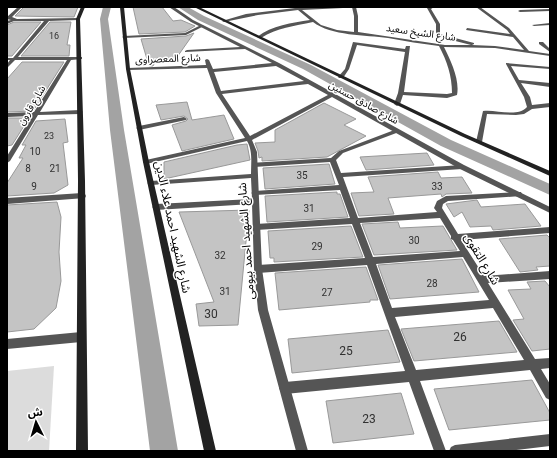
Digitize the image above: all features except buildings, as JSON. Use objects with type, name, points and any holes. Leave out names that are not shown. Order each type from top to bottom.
[{"type":"street","points":[[8,18],[20,7]]},
{"type":"street","points":[[82,451],[82,196],[78,19],[83,7]]},
{"type":"street","name":"شارع الشهيد احمد علاء الدين","points":[[122,7],[128,69],[139,128],[210,451]]},
{"type":"street","name":"شارع صادق حسنين","points":[[171,7],[202,26],[277,64],[462,167],[550,210]]},
{"type":"street","name":"شارع صادق حسنين","points":[[196,7],[397,104],[550,174]]},
{"type":"street","points":[[224,21],[247,15],[298,8],[347,7]]},
{"type":"street","points":[[354,7],[356,16],[356,33]]},
{"type":"street","points":[[432,7],[429,8],[438,24],[438,35],[480,46]]},
{"type":"street","points":[[478,7],[499,21],[515,36],[528,52]]},
{"type":"street","name":"شارع الشيخ سعيد","points":[[298,8],[320,26],[331,30],[441,45],[465,47],[480,46],[550,55]]},
{"type":"street","points":[[520,11],[550,8]]},
{"type":"street","points":[[8,18],[15,18],[15,20]]},
{"type":"street","points":[[7,23],[15,20],[78,19]]},
{"type":"street","points":[[7,67],[47,20]]},
{"type":"street","points":[[259,37],[278,27],[314,21]]},
{"type":"street","points":[[534,25],[550,24]]},
{"type":"street","points":[[124,37],[188,34],[202,26]]},
{"type":"street","points":[[467,29],[515,36]]},
{"type":"street","points":[[397,104],[401,93],[410,40]]},
{"type":"street","points":[[550,42],[540,43],[550,51]]},
{"type":"street","points":[[341,77],[347,69],[354,43],[408,51]]},
{"type":"street","points":[[401,93],[447,96],[455,94],[455,82],[452,71],[441,45]]},
{"type":"street","points":[[187,51],[246,48]]},
{"type":"street","name":"شارع قارون","points":[[7,161],[70,58]]},
{"type":"street","points":[[7,59],[80,58]]},
{"type":"street","name":"شارع المعصراوى","points":[[128,69],[277,64]]},
{"type":"street","points":[[530,107],[519,81],[508,64],[550,68]]},
{"type":"street","name":"شارع الشهيد احمد بيومى","points":[[209,66],[219,93],[249,139],[254,152],[258,269],[263,310],[302,451]]},
{"type":"street","points":[[519,81],[550,85]]},
{"type":"street","points":[[219,93],[309,82]]},
{"type":"street","points":[[146,162],[249,139],[332,95]]},
{"type":"street","points":[[479,142],[486,112],[516,114],[526,112],[530,107],[550,105]]},
{"type":"street","points":[[7,115],[80,112]]},
{"type":"street","points":[[139,128],[184,119]]},
{"type":"street","points":[[254,165],[333,160],[341,152],[397,131]]},
{"type":"street","points":[[333,160],[440,451]]},
{"type":"street","points":[[338,175],[462,167]]},
{"type":"street","points":[[150,183],[254,176]]},
{"type":"street","points":[[156,207],[343,187]]},
{"type":"street","points":[[256,227],[441,215],[438,205],[446,200],[518,194]]},
{"type":"street","points":[[7,201],[82,196]]},
{"type":"street","name":"شارع التقوى","points":[[441,215],[550,394]]},
{"type":"street","points":[[454,237],[550,230]]},
{"type":"street","points":[[258,269],[465,254]]},
{"type":"street","points":[[481,280],[550,275]]},
{"type":"street","points":[[389,313],[495,304]]},
{"type":"street","points":[[7,344],[81,337]]},
{"type":"street","points":[[285,388],[550,363]]},
{"type":"street","points":[[455,451],[550,440]]},
{"type":"shaded area","points":[[54,366],[49,451],[7,451],[7,371]]},
{"type":"waterway","points":[[107,7],[104,19],[117,130],[164,451]]},
{"type":"waterway","points":[[182,7],[201,18],[307,67],[446,143],[550,190]]}]
